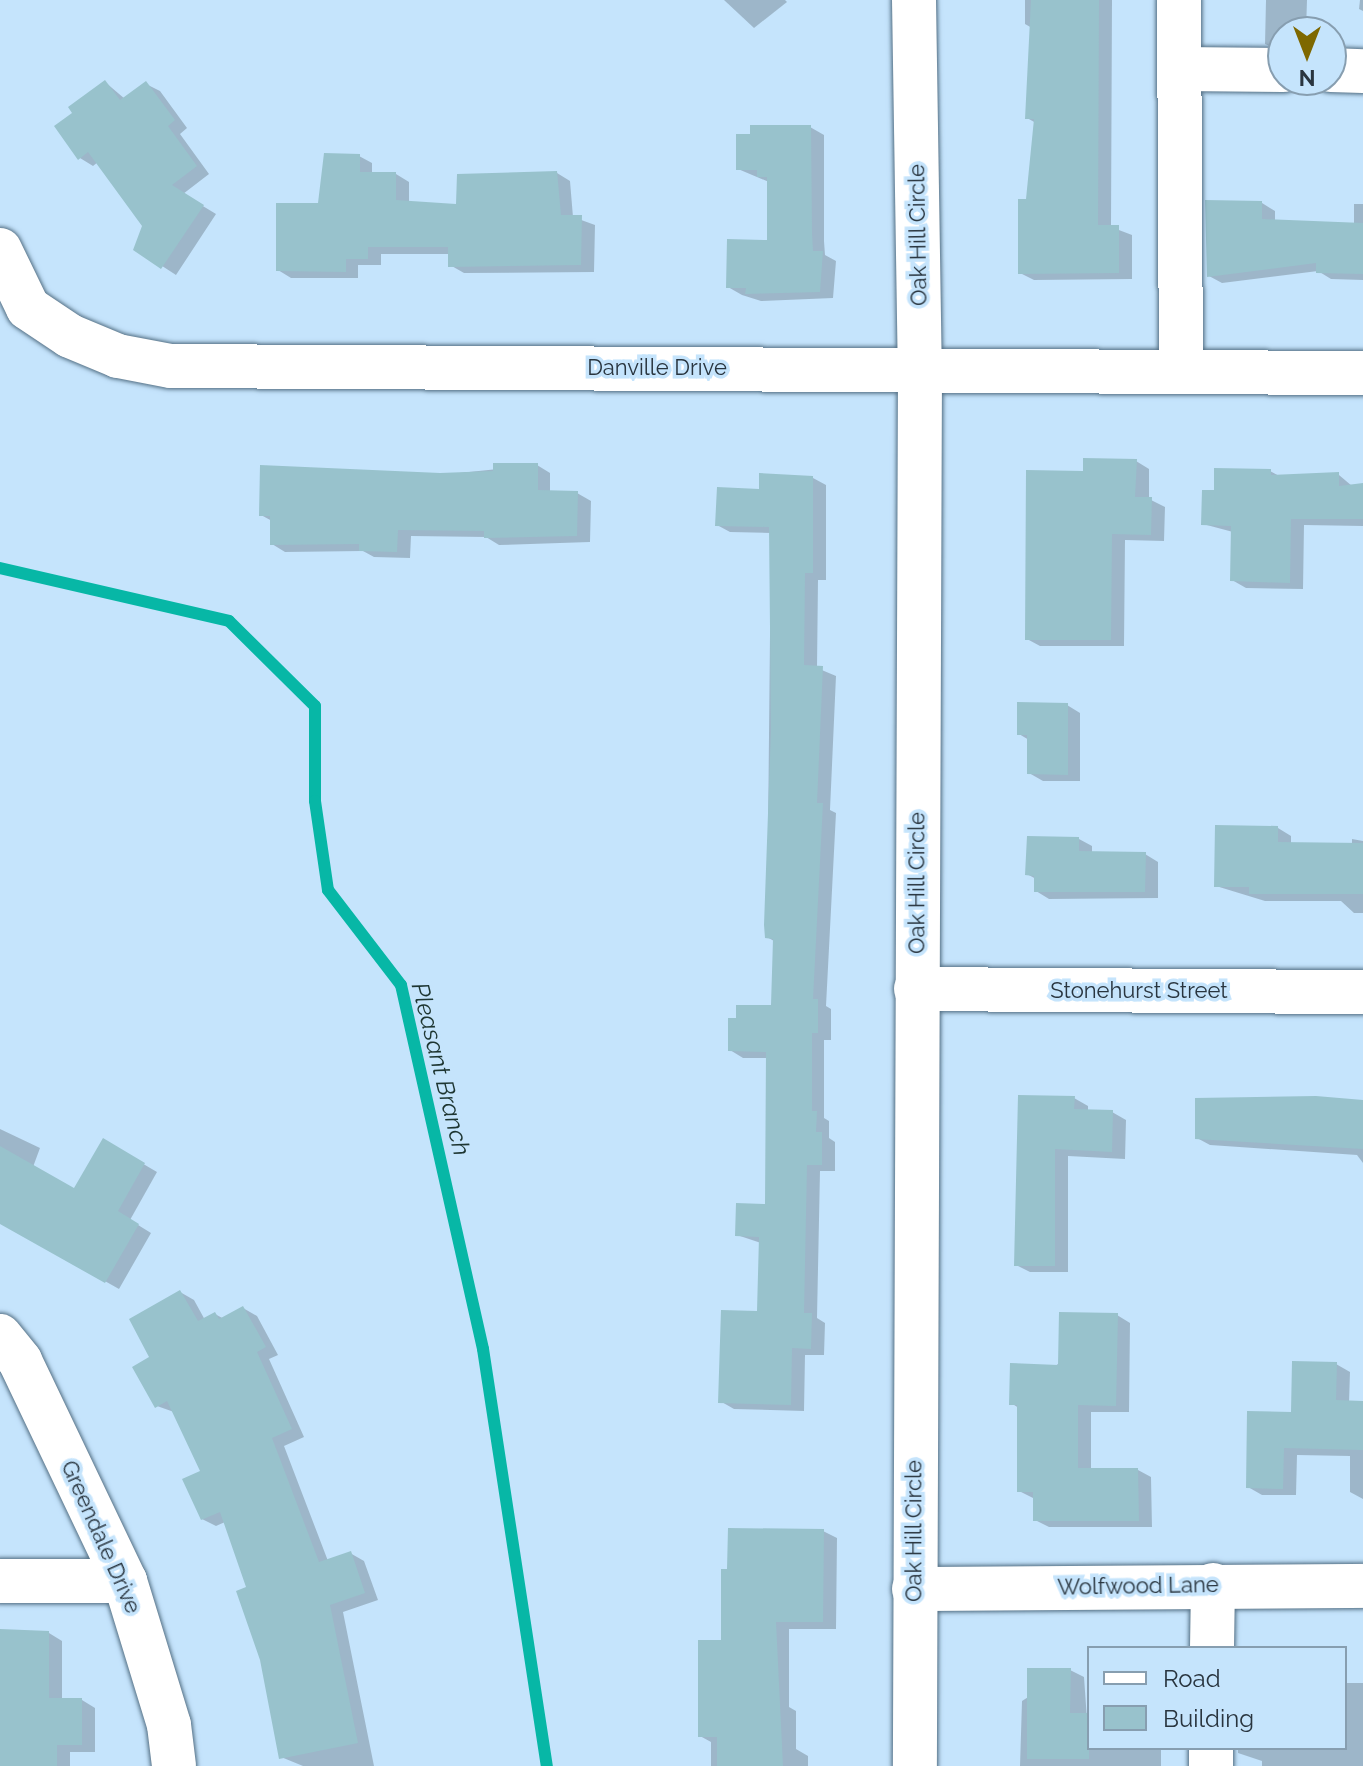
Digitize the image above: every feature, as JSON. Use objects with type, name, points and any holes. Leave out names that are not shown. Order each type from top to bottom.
[{"type":"street","name":"Oak Hill Circle","points":[[914,0],[920,370],[915,1766]]},
{"type":"street","points":[[1179,0],[1181,372]]},
{"type":"street","points":[[1180,69],[1267,70]]},
{"type":"street","name":"Danville Drive","points":[[0,250],[28,308],[70,336],[118,356],[171,366],[1363,373]]},
{"type":"street","name":"Stonehurst Street","points":[[916,989],[1363,992]]},
{"type":"street","name":"Greendale Drive","points":[[10,1349],[125,1581],[169,1725],[174,1766]]},
{"type":"street","points":[[0,1581],[125,1581]]},
{"type":"street","points":[[1212,1646],[1213,1585]]},
{"type":"street","name":"Wolfwood Lane","points":[[914,1589],[1363,1586]]},
{"type":"building","points":[[1031,0],[1099,0],[1098,225],[1119,225],[1119,273],[1018,274],[1018,199],[1026,199],[1034,119],[1025,119]]},
{"type":"building","points":[[105,80],[120,100],[146,81],[175,120],[168,126],[197,166],[172,185],[204,205],[161,269],[133,250],[142,226],[88,152],[78,160],[54,126],[72,113],[68,107]]},
{"type":"building","points":[[750,125],[811,125],[813,251],[823,251],[820,292],[745,294],[746,288],[726,288],[727,239],[767,240],[767,177],[757,177],[757,170],[736,170],[736,134],[750,134]]},
{"type":"building","points":[[324,153],[360,154],[360,172],[396,172],[396,200],[456,204],[457,174],[557,171],[561,215],[582,215],[581,265],[448,267],[448,247],[368,247],[368,259],[346,259],[346,272],[276,271],[276,203],[318,203]]},
{"type":"building","points":[[1205,200],[1262,201],[1262,219],[1363,223],[1363,274],[1316,273],[1316,263],[1207,277]]},
{"type":"building","points":[[1083,458],[1137,459],[1135,497],[1152,497],[1151,535],[1112,534],[1111,640],[1025,640],[1026,470],[1083,471]]},
{"type":"building","points":[[493,463],[538,463],[538,490],[578,491],[577,536],[484,538],[484,531],[398,530],[397,552],[359,551],[359,544],[270,545],[270,516],[259,516],[260,465],[440,473],[493,471]]},
{"type":"building","points":[[1214,468],[1271,469],[1271,475],[1339,472],[1339,486],[1363,483],[1363,519],[1291,519],[1290,583],[1230,581],[1231,526],[1201,525],[1202,490],[1214,490]]},
{"type":"building","points":[[759,473],[813,476],[813,573],[805,573],[804,665],[823,666],[817,803],[823,803],[813,999],[818,999],[818,1033],[812,1033],[812,1111],[817,1111],[816,1132],[822,1132],[822,1165],[807,1165],[804,1313],[812,1313],[811,1349],[792,1348],[791,1405],[718,1403],[721,1310],[757,1311],[759,1237],[735,1236],[736,1203],[765,1204],[766,1052],[728,1051],[728,1018],[736,1018],[736,1005],[771,1005],[773,939],[765,938],[764,925],[771,730],[769,527],[715,526],[717,487],[759,489]]},
{"type":"building","points":[[1017,702],[1068,703],[1068,775],[1027,774],[1027,735],[1017,735]]},
{"type":"building","points":[[1215,825],[1278,826],[1278,842],[1363,843],[1363,894],[1249,894],[1249,887],[1214,887]]},
{"type":"building","points":[[1027,836],[1079,837],[1079,851],[1146,852],[1145,892],[1034,892],[1034,876],[1025,875]]},
{"type":"building","points":[[1018,1095],[1075,1096],[1074,1109],[1113,1110],[1112,1152],[1055,1149],[1055,1266],[1014,1266]]},
{"type":"building","points":[[1316,1096],[1363,1100],[1363,1149],[1195,1139],[1195,1098]]},
{"type":"building","points":[[103,1138],[145,1163],[118,1211],[139,1224],[105,1283],[0,1224],[0,1146],[74,1188]]},
{"type":"building","points":[[180,1290],[198,1321],[215,1312],[219,1319],[243,1306],[266,1347],[257,1352],[292,1429],[272,1438],[319,1562],[351,1551],[365,1593],[330,1605],[358,1743],[279,1759],[260,1660],[236,1591],[246,1587],[220,1512],[201,1520],[182,1479],[200,1471],[167,1401],[155,1408],[132,1367],[149,1357],[129,1319]]},
{"type":"building","points":[[1059,1312],[1118,1313],[1116,1406],[1078,1405],[1078,1468],[1138,1468],[1139,1521],[1033,1521],[1033,1492],[1017,1492],[1017,1405],[1009,1405],[1010,1363],[1058,1365]]},
{"type":"building","points":[[1292,1361],[1337,1362],[1336,1400],[1363,1401],[1363,1450],[1284,1448],[1283,1489],[1246,1488],[1247,1411],[1291,1412]]},
{"type":"building","points":[[728,1528],[824,1529],[823,1622],[776,1622],[783,1766],[717,1766],[717,1737],[698,1737],[698,1640],[721,1640],[721,1569],[727,1569]]},
{"type":"building","points":[[0,1629],[49,1631],[49,1698],[82,1698],[82,1745],[57,1745],[57,1766],[0,1766]]},
{"type":"building","points":[[1027,1668],[1071,1668],[1070,1713],[1087,1713],[1089,1759],[1027,1759]]},
{"type":"waterway","name":"Pleasant Branch","points":[[0,568],[229,621],[315,706],[315,801],[328,890],[401,985],[483,1349],[547,1766]]}]
